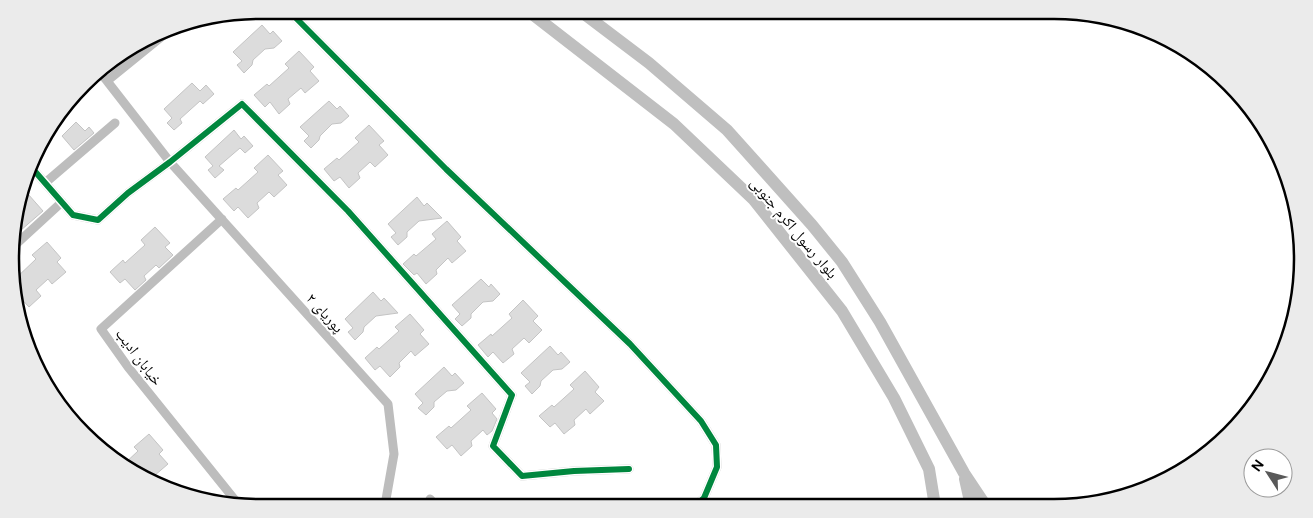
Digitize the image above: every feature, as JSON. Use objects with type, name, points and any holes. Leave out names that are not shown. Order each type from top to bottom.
[{"type":"main road","name":"بلوار رسول اکرم جنوبی","points":[[539,19],[674,124],[754,200],[842,311],[894,398],[929,469],[934,499]]},
{"type":"main road","name":"بلوار رسول اکرم جنوبی","points":[[591,19],[649,63],[727,130],[812,225],[842,262],[880,322],[964,473],[981,499]]},
{"type":"main road","points":[[964,473],[970,499]]},
{"type":"street","points":[[297,19],[446,169],[630,344],[701,421],[716,445],[717,467],[703,499]]},
{"type":"street","points":[[107,82],[153,44]]},
{"type":"street","name":"پوریای ۲","points":[[103,76],[170,162],[388,404],[394,454],[386,499]]},
{"type":"street","points":[[35,172],[73,215],[98,220],[128,193],[242,104],[348,211],[512,395],[493,446],[522,476],[574,471],[629,469]]},
{"type":"street","points":[[45,183],[115,123]]},
{"type":"street","points":[[19,241],[62,202]]},
{"type":"street","name":"خیابان ادیب","points":[[222,219],[101,329],[128,367],[233,498]]},
{"type":"building","points":[[262,25],[270,34],[273,31],[282,41],[274,48],[265,49],[253,60],[252,65],[244,73],[237,65],[242,61],[233,52]]},
{"type":"building","points":[[299,51],[314,67],[310,71],[319,81],[305,93],[301,88],[288,99],[290,104],[279,114],[270,102],[265,107],[254,95],[267,84],[269,86],[289,68],[285,64]]},
{"type":"building","points":[[192,83],[200,91],[206,85],[214,94],[203,104],[200,101],[180,119],[182,123],[174,130],[167,123],[172,118],[164,109]]},
{"type":"building","points":[[329,101],[337,109],[340,106],[349,116],[341,123],[332,124],[311,148],[304,141],[309,136],[300,127]]},
{"type":"building","points":[[76,122],[85,131],[89,127],[94,133],[74,150],[62,136]]},
{"type":"building","points":[[369,125],[384,141],[379,145],[388,155],[375,167],[370,162],[358,173],[360,178],[349,188],[340,177],[334,181],[324,169],[337,158],[339,160],[359,142],[355,138]]},
{"type":"building","points":[[234,130],[241,139],[244,136],[253,146],[245,153],[240,148],[219,166],[224,170],[215,178],[208,170],[213,166],[205,157]]},
{"type":"building","points":[[268,155],[283,171],[278,175],[287,185],[274,197],[269,192],[257,203],[259,208],[248,218],[238,207],[234,211],[223,199],[236,188],[238,190],[258,172],[254,168]]},
{"type":"building","points":[[28,194],[43,211],[21,230]]},
{"type":"building","points":[[417,197],[424,206],[427,203],[442,218],[419,221],[407,232],[407,237],[398,245],[391,237],[396,233],[388,224]]},
{"type":"building","points":[[447,221],[461,237],[457,241],[466,251],[452,263],[448,258],[436,270],[437,274],[426,284],[417,273],[414,275],[403,264],[436,239],[432,234]]},
{"type":"building","points":[[155,227],[170,243],[165,247],[173,255],[159,268],[156,265],[144,276],[146,280],[135,290],[125,279],[120,283],[110,272],[123,260],[125,263],[145,245],[141,240]]},
{"type":"building","points":[[47,242],[61,258],[57,262],[66,272],[52,284],[48,279],[36,290],[41,296],[29,307],[22,300],[19,275],[36,259],[32,255]]},
{"type":"building","points":[[481,279],[489,287],[491,284],[500,294],[493,301],[483,302],[471,314],[471,318],[462,326],[455,319],[460,314],[452,305]]},
{"type":"building","points":[[373,292],[381,301],[384,298],[398,313],[376,316],[364,327],[363,332],[355,340],[348,332],[353,328],[345,319]]},
{"type":"building","points":[[523,300],[538,316],[533,321],[542,330],[529,343],[524,338],[512,349],[514,354],[503,363],[493,352],[488,357],[478,345],[491,334],[492,336],[512,318],[509,314]]},
{"type":"building","points":[[410,314],[424,330],[420,334],[429,344],[415,356],[411,351],[399,363],[400,367],[390,377],[380,366],[375,370],[365,358],[377,347],[379,349],[399,331],[395,327]]},
{"type":"building","points":[[550,346],[558,355],[561,352],[570,362],[562,369],[553,370],[541,381],[540,386],[532,394],[525,386],[530,382],[521,373]]},
{"type":"building","points":[[444,367],[452,376],[455,373],[464,383],[456,390],[447,391],[434,402],[434,407],[426,415],[418,408],[423,403],[415,394]]},
{"type":"building","points":[[585,371],[599,387],[595,392],[604,401],[590,414],[586,409],[574,420],[575,425],[564,434],[555,423],[550,427],[539,416],[552,405],[554,407],[574,389],[570,385]]},
{"type":"building","points":[[482,393],[496,409],[492,413],[497,419],[492,431],[487,435],[483,430],[471,441],[472,446],[461,456],[452,445],[447,449],[436,437],[449,426],[451,428],[471,410],[467,406]]},
{"type":"building","points":[[149,434],[163,450],[159,454],[168,464],[155,475],[139,467],[128,460],[138,451],[134,447]]},
{"type":"cycle path","points":[[297,19],[446,169],[630,344],[701,421],[716,445],[717,467],[703,499]]},
{"type":"cycle path","points":[[35,172],[73,215],[98,220],[128,193],[242,104],[348,211],[512,395],[493,446],[522,476],[574,471],[629,469]]}]
